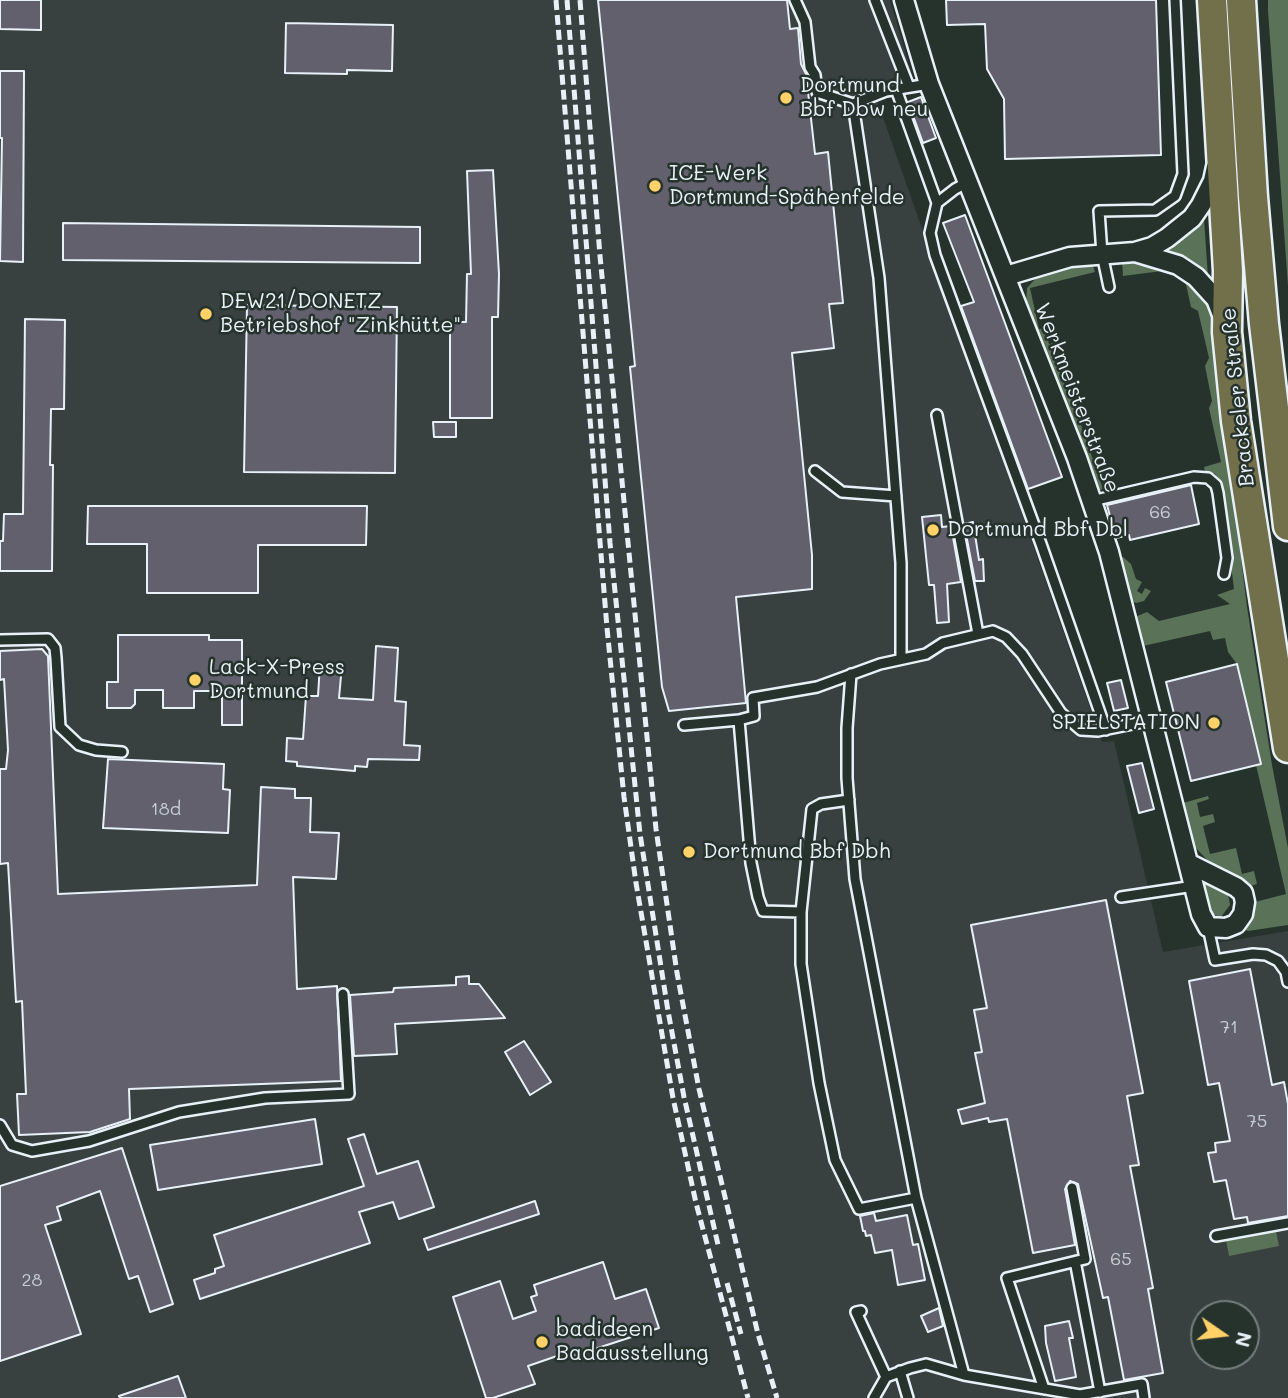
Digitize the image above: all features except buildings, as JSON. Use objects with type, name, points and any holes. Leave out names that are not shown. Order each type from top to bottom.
[{"type":"highway","name":"Brackeler Straße","points":[[1212,0],[1228,271],[1227,332],[1236,421],[1288,748]]},
{"type":"highway","name":"Brackeler Straße","points":[[1241,0],[1253,197],[1272,400],[1288,526]]},
{"type":"highway","points":[[1236,421],[1251,389],[1259,387],[1267,391],[1272,400]]},
{"type":"street","name":"Werkmeisterstraße","points":[[904,0],[929,84],[1006,275],[1110,552],[1201,914],[1208,927]]},
{"type":"street","points":[[1006,275],[1070,257],[1135,252],[1152,247],[1192,218],[1202,205],[1213,181],[1220,150]]},
{"type":"street","points":[[1135,252],[1178,265],[1195,277],[1216,299],[1227,332]]},
{"type":"street","points":[[1188,863],[1243,892],[1243,914],[1236,924],[1226,928],[1208,927]]},
{"type":"lane","points":[[795,0],[805,22],[810,67],[815,75],[817,92],[853,104],[896,89],[929,84]]},
{"type":"lane","points":[[875,0],[909,87]]},
{"type":"lane","points":[[1109,287],[1102,254],[1099,211],[1155,210],[1175,196],[1181,183],[1183,174],[1175,0]]},
{"type":"lane","points":[[896,89],[937,203],[930,233],[935,255],[1041,544],[1105,730]]},
{"type":"lane","points":[[853,104],[879,278],[901,564],[901,659]]},
{"type":"lane","points":[[937,203],[968,182]]},
{"type":"lane","points":[[937,415],[978,634]]},
{"type":"lane","points":[[814,471],[842,492],[896,496]]},
{"type":"lane","points":[[1092,501],[1194,477],[1213,481],[1218,493],[1227,558],[1224,574]]},
{"type":"lane","points":[[684,725],[754,716],[753,698],[817,687],[851,674],[926,654],[943,643],[993,631],[1006,637],[1022,654],[1061,713],[1081,730],[1105,730],[1153,720]]},
{"type":"lane","points":[[0,640],[48,639],[55,648],[57,659],[60,727],[79,745],[96,750],[122,752]]},
{"type":"lane","points":[[851,674],[847,728],[855,879],[916,1198],[964,1375]]},
{"type":"lane","points":[[739,720],[751,863],[758,897],[763,911],[801,912]]},
{"type":"lane","points":[[849,800],[821,804],[812,809],[801,912],[802,964],[819,1083],[835,1160],[859,1209],[916,1198]]},
{"type":"lane","points":[[1121,897],[1194,886]]},
{"type":"lane","points":[[1208,927],[1215,960],[1253,954],[1266,955],[1278,961],[1286,972],[1288,982]]},
{"type":"lane","points":[[0,1125],[12,1145],[32,1151],[89,1141],[179,1112],[265,1098],[349,1094],[343,994]]},
{"type":"lane","points":[[1044,1389],[1007,1278],[1085,1259],[1072,1188]]},
{"type":"lane","points":[[1216,1237],[1288,1223]]},
{"type":"lane","points":[[1076,1266],[1100,1392]]},
{"type":"lane","points":[[861,1311],[856,1312],[886,1377]]},
{"type":"lane","points":[[873,1398],[886,1377],[926,1364],[964,1375],[1080,1395],[1142,1384],[1144,1398]]},
{"type":"lane","points":[[900,1371],[908,1398]]},
{"type":"shaded area","points":[[0,0],[890,0],[911,72],[872,86],[1102,742],[1114,741],[1163,952],[1288,931],[1288,1398],[0,1398]]},
{"type":"green space","points":[[1268,0],[1288,0],[1288,286],[1268,11]]},
{"type":"green space","points":[[1201,218],[1204,219],[1208,277],[1168,250],[1188,234]]},
{"type":"green space","points":[[1122,262],[1160,264],[1187,279],[1199,291],[1212,320],[1247,607],[1288,848],[1288,925],[1248,931],[1243,929],[1254,913],[1255,902],[1286,894],[1256,765],[1261,763],[1237,664],[1228,652],[1225,638],[1213,640],[1210,631],[1143,646],[1135,617],[1147,612],[1159,621],[1230,604],[1217,595],[1234,589],[1221,483],[1215,474],[1205,471],[1204,467],[1221,462],[1209,408],[1212,401],[1205,366],[1209,358],[1198,311],[1191,307],[1185,280],[1162,271],[1123,276]]},
{"type":"green space","points":[[1092,263],[1095,272],[1030,288],[1039,329],[1045,328],[1049,344],[1053,343],[1103,489],[1097,491],[1026,303],[1027,288],[1037,277],[1061,267]]},
{"type":"green space","points":[[1123,557],[1131,564],[1136,579],[1142,582],[1137,591],[1142,594],[1145,588],[1151,591],[1144,601],[1132,601],[1120,558]]},
{"type":"green space","points":[[1208,796],[1209,799],[1197,803],[1200,817],[1213,814],[1215,822],[1203,826],[1210,854],[1236,848],[1242,874],[1254,871],[1257,884],[1251,886],[1211,864],[1194,846],[1183,803]]},
{"type":"green space","points":[[1202,882],[1228,894],[1230,905],[1221,917],[1207,913]]},
{"type":"green space","points":[[1276,1231],[1279,1246],[1229,1256],[1226,1240]]},
{"type":"railway","points":[[556,0],[607,628],[624,797],[673,1098],[696,1203],[748,1398]]},
{"type":"railway","points":[[567,0],[610,543],[640,834],[684,1097],[719,1249]]},
{"type":"railway","points":[[580,0],[600,256],[656,829],[677,973],[699,1089],[758,1334],[777,1398]]},
{"type":"railway","points":[[727,1283],[741,1334]]},
{"type":"place","name":"Dortmund Bbf Dbw neu","points":[[786,98]]},
{"type":"place","name":"ICE-Werk Dortmund-Spähenfelde","points":[[655,186]]},
{"type":"place","name":"DEW21/DONETZ Betriebshof \"Zinkhütte\"","points":[[206,314]]},
{"type":"place","name":"Dortmund Bbf Dbl","points":[[933,530]]},
{"type":"place","name":"Lack-X-Press Dortmund","points":[[195,680]]},
{"type":"place","name":"SPIELSTATION","points":[[1214,723]]},
{"type":"place","name":"Dortmund Bbf Dbh","points":[[689,852]]},
{"type":"place","name":"badideen Badausstellung","points":[[542,1342]]}]
